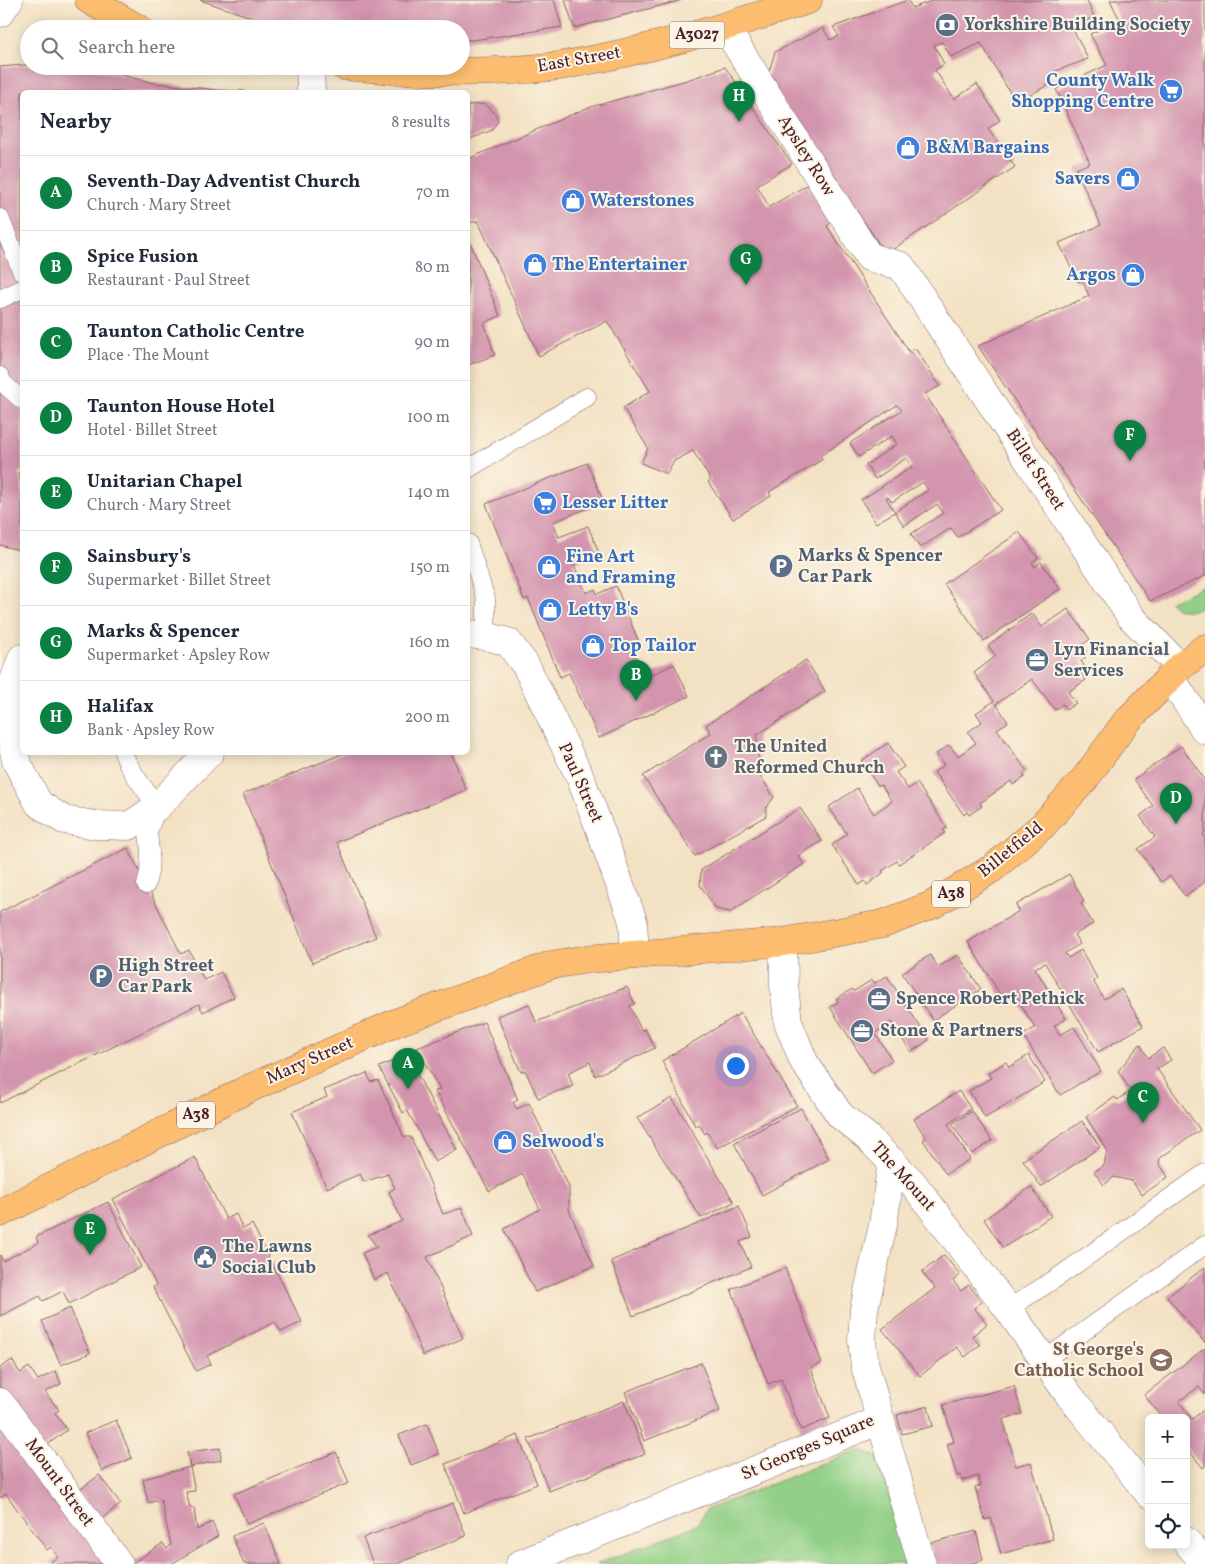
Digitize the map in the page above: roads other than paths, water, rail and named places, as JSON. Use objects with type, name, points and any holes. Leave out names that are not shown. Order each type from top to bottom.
[{"type":"main road","points":[[89,0],[123,20]]},
{"type":"main road","name":"East Street","points":[[470,71],[535,68],[576,63],[660,45],[725,27],[808,0]]},
{"type":"main road","name":"A38","points":[[1175,672],[1205,648]]},
{"type":"main road","name":"Billetfield","points":[[635,955],[782,942],[883,924],[932,906],[993,868],[1042,826],[1084,780],[1126,722],[1175,672]]},
{"type":"main road","name":"Mary Street","points":[[0,1212],[246,1090],[395,1023],[551,965],[588,959],[635,955]]},
{"type":"street","points":[[0,13],[9,0]]},
{"type":"street","name":"Apsley Row","points":[[725,27],[869,257],[901,266]]},
{"type":"street","points":[[310,75],[311,90]]},
{"type":"street","name":"Billet Street","points":[[901,266],[1131,617],[1175,672],[1205,730]]},
{"type":"street","name":"Paul Street","points":[[477,635],[508,642],[526,666],[580,777],[598,824],[633,922],[635,955]]},
{"type":"street","points":[[20,664],[11,689],[8,720],[16,761],[39,804],[64,820],[96,825],[129,826],[157,807],[207,755]]},
{"type":"street","name":"The Mount","points":[[782,942],[788,1022],[804,1062],[840,1115],[892,1160],[912,1182],[1008,1309],[1069,1395],[1145,1489]]},
{"type":"street","name":"St Georges Square","points":[[520,1564],[882,1420],[865,1366],[862,1342],[864,1309],[883,1225],[892,1160]]},
{"type":"street","name":"Mount Street","points":[[0,1402],[119,1564]]},
{"type":"street","points":[[882,1420],[922,1564]]},
{"type":"street","points":[[1190,1546],[1205,1564]]},
{"type":"lane","points":[[0,218],[20,267]]},
{"type":"lane","points":[[0,299],[20,290]]},
{"type":"lane","points":[[0,376],[3,383],[20,398]]},
{"type":"lane","points":[[470,468],[587,398]]},
{"type":"lane","name":"Paul Street","points":[[470,549],[486,599],[477,635]]},
{"type":"lane","points":[[124,755],[127,765],[147,790],[157,807],[148,832],[150,852],[146,885]]},
{"type":"lane","points":[[1008,1309],[1058,1277],[1205,1173]]},
{"type":"lane","points":[[1044,1360],[1205,1245]]},
{"type":"place","name":"Yorkshire Building Society","points":[[947,25]]},
{"type":"place","name":"County Walk Shopping Centre","points":[[1171,91]]},
{"type":"place","name":"Halifax","points":[[739,122]]},
{"type":"place","name":"B&M Bargains","points":[[908,148]]},
{"type":"place","name":"Savers","points":[[1128,179]]},
{"type":"place","name":"Waterstones","points":[[573,201]]},
{"type":"place","name":"The Entertainer","points":[[535,265]]},
{"type":"place","name":"Argos","points":[[1133,275]]},
{"type":"place","name":"Marks & Spencer","points":[[746,285]]},
{"type":"place","name":"Sainsbury's","points":[[1130,461]]},
{"type":"place","name":"Lesser Litter","points":[[545,503]]},
{"type":"place","name":"Marks & Spencer Car Park","points":[[781,566]]},
{"type":"place","name":"Fine Art and Framing","points":[[549,567]]},
{"type":"place","name":"Letty B's","points":[[550,610]]},
{"type":"place","name":"Top Tailor","points":[[593,646]]},
{"type":"place","name":"Lyn Financial Services","points":[[1037,660]]},
{"type":"place","name":"Spice Fusion","points":[[636,701]]},
{"type":"place","name":"The United Reformed Church","points":[[716,757]]},
{"type":"place","name":"Taunton House Hotel","points":[[1176,824]]},
{"type":"place","name":"High Street Car Park","points":[[101,976]]},
{"type":"place","name":"Spence Robert Pethick","points":[[879,999]]},
{"type":"place","name":"Stone & Partners","points":[[862,1031]]},
{"type":"place","name":"Seventh-Day Adventist Church","points":[[408,1089]]},
{"type":"place","name":"Taunton Catholic Centre","points":[[1143,1123]]},
{"type":"place","name":"Selwood's","points":[[505,1142]]},
{"type":"place","name":"Unitarian Chapel","points":[[90,1255]]},
{"type":"place","name":"The Lawns Social Club","points":[[205,1257]]},
{"type":"place","name":"St George's Catholic School","points":[[1161,1360]]}]
